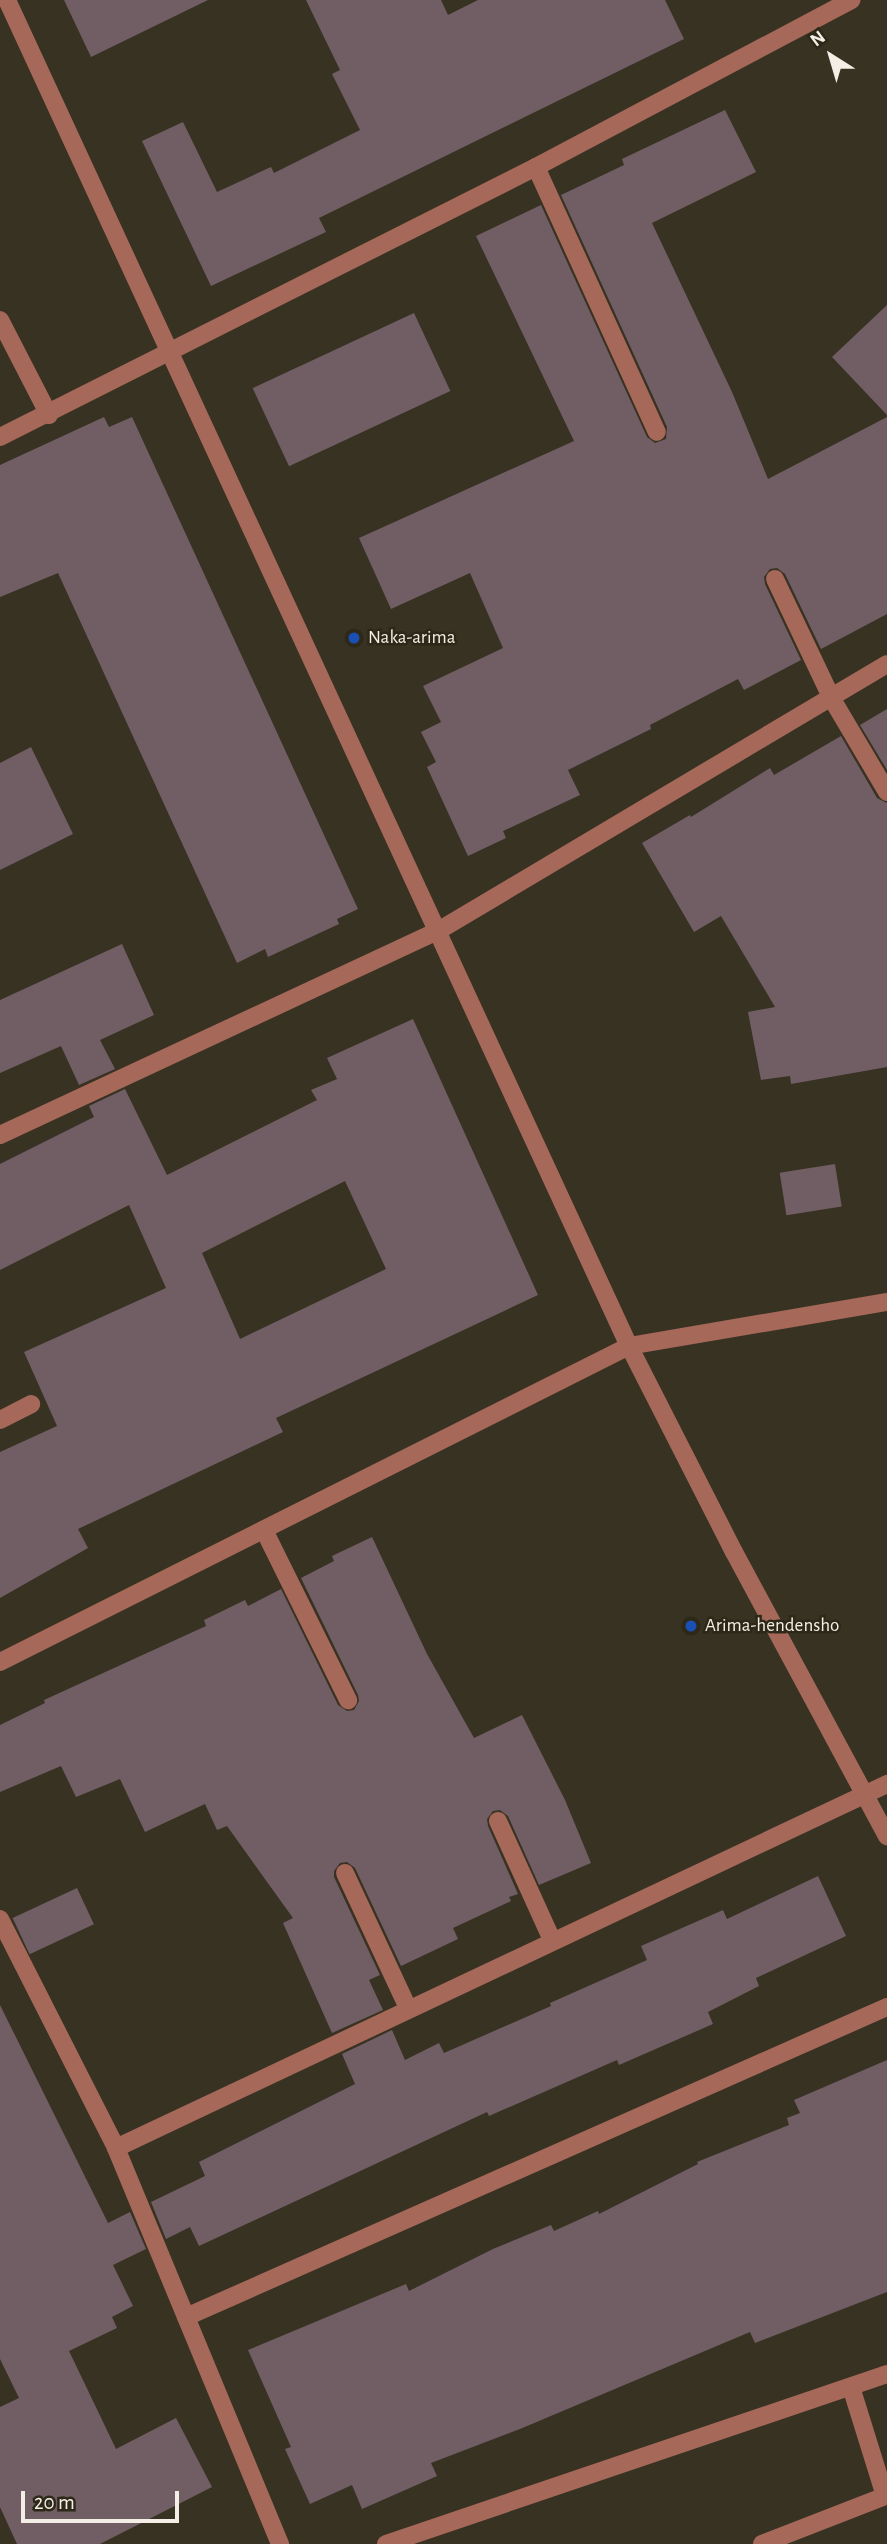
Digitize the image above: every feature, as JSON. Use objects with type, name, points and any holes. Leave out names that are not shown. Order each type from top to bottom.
[{"type":"street","points":[[7,0],[629,1346],[887,1836]]},
{"type":"street","points":[[0,437],[49,415],[536,167],[851,0]]},
{"type":"street","points":[[536,167],[657,432]]},
{"type":"street","points":[[0,320],[49,415]]},
{"type":"street","points":[[775,579],[832,699],[887,792]]},
{"type":"street","points":[[0,1135],[438,931],[887,664]]},
{"type":"street","points":[[0,1662],[629,1346],[887,1302]]},
{"type":"street","points":[[0,1420],[31,1404]]},
{"type":"street","points":[[264,1530],[348,1700]]},
{"type":"street","points":[[116,2148],[887,1784]]},
{"type":"street","points":[[498,1821],[552,1940]]},
{"type":"street","points":[[345,1874],[408,2008]]},
{"type":"street","points":[[0,1919],[116,2148],[280,2544]]},
{"type":"street","points":[[186,2316],[887,2007]]},
{"type":"street","points":[[386,2544],[887,2374]]},
{"type":"street","points":[[762,2544],[885,2496],[851,2387]]},
{"type":"building","points":[[64,0],[208,0],[91,57]]},
{"type":"building","points":[[306,0],[441,0],[448,15],[478,0],[665,0],[684,39],[319,218],[326,232],[211,286],[142,141],[183,122],[217,192],[271,167],[274,173],[360,130],[332,74],[340,70]]},
{"type":"building","points":[[725,110],[756,172],[652,223],[732,392],[768,479],[887,417],[887,614],[821,649],[785,574],[777,568],[770,569],[764,577],[765,584],[801,660],[744,690],[738,679],[650,725],[651,729],[568,770],[580,795],[503,831],[506,838],[468,856],[427,767],[436,762],[421,732],[441,722],[423,686],[503,648],[470,573],[391,609],[359,538],[574,441],[476,236],[541,205],[647,437],[655,443],[666,439],[667,427],[561,195],[624,165],[622,159]]},
{"type":"building","points":[[887,305],[887,415],[832,357]]},
{"type":"building","points":[[414,313],[450,391],[289,466],[253,388]]},
{"type":"building","points":[[104,417],[109,427],[132,417],[358,909],[337,919],[339,924],[268,957],[265,949],[237,963],[58,573],[0,597],[0,465]]},
{"type":"building","points":[[887,709],[887,770],[860,725]]},
{"type":"building","points":[[841,736],[877,798],[887,803],[887,1067],[791,1084],[790,1076],[761,1080],[748,1012],[775,1007],[721,916],[694,932],[642,843],[690,815],[691,817],[770,768],[774,775]]},
{"type":"building","points":[[31,747],[73,834],[0,870],[0,763]]},
{"type":"building","points":[[122,944],[154,1015],[100,1040],[115,1069],[79,1085],[61,1046],[0,1073],[0,1000]]},
{"type":"building","points":[[413,1019],[538,1295],[276,1418],[283,1432],[78,1529],[88,1548],[0,1598],[0,1452],[57,1426],[24,1352],[166,1288],[129,1205],[0,1270],[0,1164],[94,1117],[89,1106],[125,1089],[167,1175],[317,1100],[311,1090],[337,1079],[327,1058]],"holes":[[[345,1181],[386,1269],[240,1339],[202,1253]]]},
{"type":"building","points":[[835,1164],[842,1206],[786,1215],[780,1173]]},
{"type":"building","points":[[372,1537],[427,1654],[474,1738],[522,1715],[565,1800],[591,1863],[539,1885],[508,1816],[500,1810],[493,1811],[487,1819],[488,1826],[518,1894],[509,1897],[511,1901],[453,1928],[458,1939],[401,1966],[355,1868],[347,1862],[340,1863],[334,1871],[334,1877],[380,1975],[369,1980],[383,2010],[332,2033],[283,1923],[293,1918],[227,1826],[217,1830],[205,1804],[145,1832],[120,1779],[76,1797],[61,1766],[0,1792],[0,1725],[45,1703],[44,1700],[206,1626],[204,1620],[245,1600],[248,1606],[281,1589],[338,1705],[347,1711],[354,1710],[359,1701],[358,1695],[301,1578],[334,1561],[332,1556]]},
{"type":"building","points":[[818,1876],[846,1936],[756,1978],[759,1986],[708,2012],[713,2024],[619,2065],[617,2060],[489,2116],[487,2112],[199,2246],[190,2227],[166,2239],[151,2202],[205,2176],[199,2162],[355,2084],[342,2054],[392,2030],[405,2060],[439,2043],[444,2053],[647,1960],[641,1946],[723,1910],[727,1919]]},
{"type":"building","points":[[77,1888],[94,1924],[30,1954],[13,1918]]},
{"type":"building","points":[[0,2005],[108,2223],[130,2212],[146,2249],[113,2265],[133,2306],[112,2317],[117,2328],[69,2351],[116,2449],[176,2418],[212,2487],[100,2544],[17,2544],[0,2507],[0,2407],[19,2398],[0,2359]]},
{"type":"building","points":[[887,2060],[887,2292],[755,2343],[750,2332],[520,2429],[431,2463],[437,2476],[362,2509],[352,2485],[310,2504],[285,2449],[291,2447],[248,2350],[406,2284],[409,2291],[493,2249],[551,2225],[554,2231],[598,2211],[599,2214],[698,2164],[697,2162],[789,2125],[787,2118],[800,2113],[794,2100]]},
{"type":"place","name":"Naka-arima","points":[[354,638]]},
{"type":"place","name":"Arima-hendensho","points":[[691,1626]]}]
